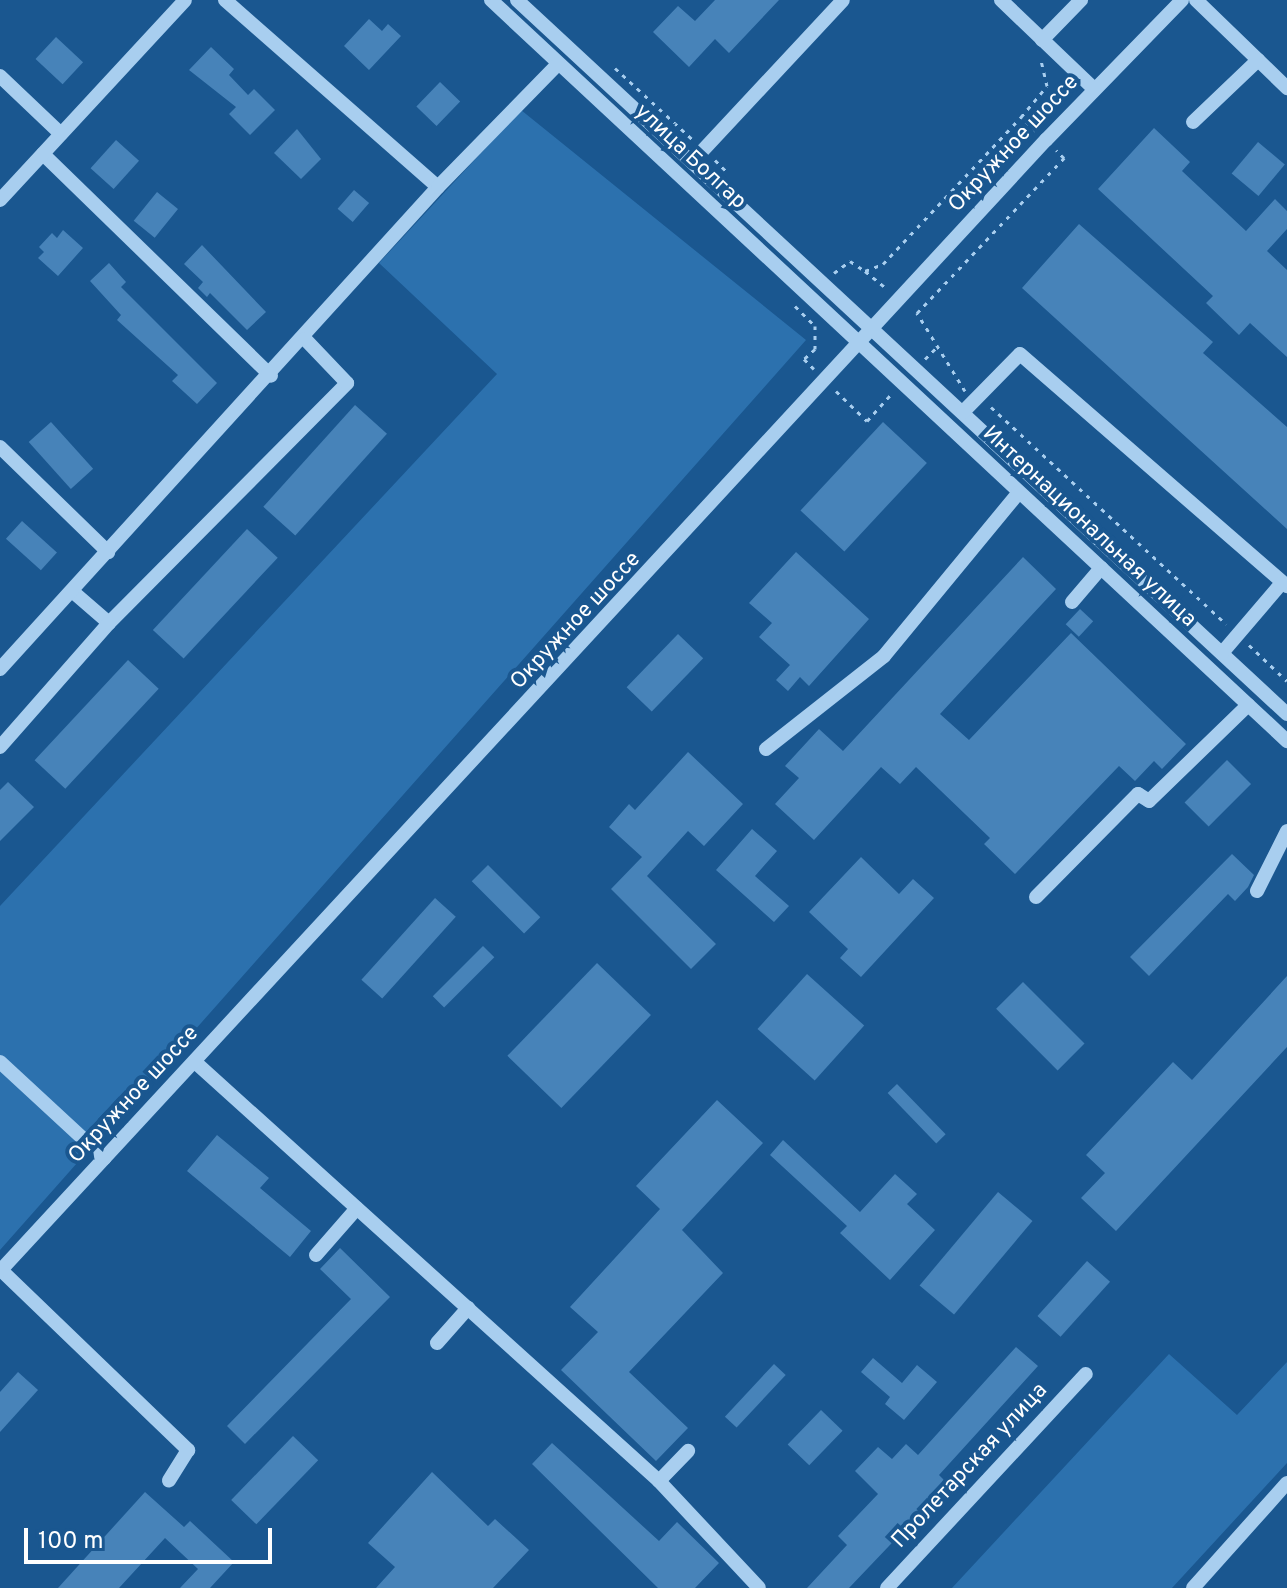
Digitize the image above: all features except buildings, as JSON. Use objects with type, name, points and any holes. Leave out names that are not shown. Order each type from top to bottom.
[{"type":"street","points":[[0,200],[185,0]]},
{"type":"street","points":[[225,0],[438,187]]},
{"type":"street","name":"улица Болгар","points":[[491,0],[861,345]]},
{"type":"street","name":"улица Болгар","points":[[517,0],[875,330]]},
{"type":"street","points":[[692,162],[843,0]]},
{"type":"street","points":[[1001,0],[1040,44],[1094,89]]},
{"type":"street","points":[[1040,44],[1081,0]]},
{"type":"street","name":"Окружное шоссе","points":[[0,1270],[875,330],[1046,140],[1182,0]]},
{"type":"street","points":[[1196,0],[1287,88]]},
{"type":"street","points":[[1193,122],[1258,60]]},
{"type":"street","points":[[0,669],[305,339],[438,187],[558,64]]},
{"type":"street","points":[[0,76],[61,134]]},
{"type":"street","points":[[43,154],[271,376]]},
{"type":"street","name":"Интернациональная улица","points":[[875,330],[915,368],[968,406],[1287,714]]},
{"type":"street","points":[[0,747],[109,623],[347,383],[305,339]]},
{"type":"street","name":"Интернациональная улица","points":[[861,345],[1287,741]]},
{"type":"street","points":[[968,406],[1020,354],[1284,585],[1222,653]]},
{"type":"street","points":[[0,447],[108,552]]},
{"type":"street","points":[[766,749],[884,656],[1019,492]]},
{"type":"street","points":[[1072,602],[1101,568]]},
{"type":"street","points":[[72,591],[109,623]]},
{"type":"street","points":[[1036,897],[1138,794],[1149,801],[1248,705]]},
{"type":"street","points":[[1257,891],[1287,831]]},
{"type":"street","points":[[0,1062],[104,1158]]},
{"type":"street","points":[[195,1062],[659,1481],[759,1588]]},
{"type":"street","points":[[316,1255],[357,1208]]},
{"type":"street","points":[[0,1270],[188,1450],[169,1480]]},
{"type":"street","points":[[437,1343],[468,1308]]},
{"type":"street","name":"Пролетарская улица","points":[[887,1588],[1086,1374]]},
{"type":"street","points":[[659,1481],[688,1451]]},
{"type":"street","points":[[1193,1588],[1287,1483]]},
{"type":"path","points":[[824,263],[835,273],[850,261],[865,271],[883,264],[1047,86],[1040,44]]},
{"type":"path","points":[[611,64],[736,181]]},
{"type":"path","points":[[1021,117],[1064,158],[917,313],[968,406],[997,408],[1287,681]]},
{"type":"path","points":[[792,304],[815,326],[815,349],[804,359],[867,421],[901,383]]},
{"type":"path","points":[[915,368],[937,347]]},
{"type":"shaded area","points":[[521,110],[806,340],[0,1250],[0,906],[497,374],[379,263]]},
{"type":"shaded area","points":[[1169,1354],[1237,1415],[1287,1362],[1287,1463],[1172,1588],[952,1588]]}]
